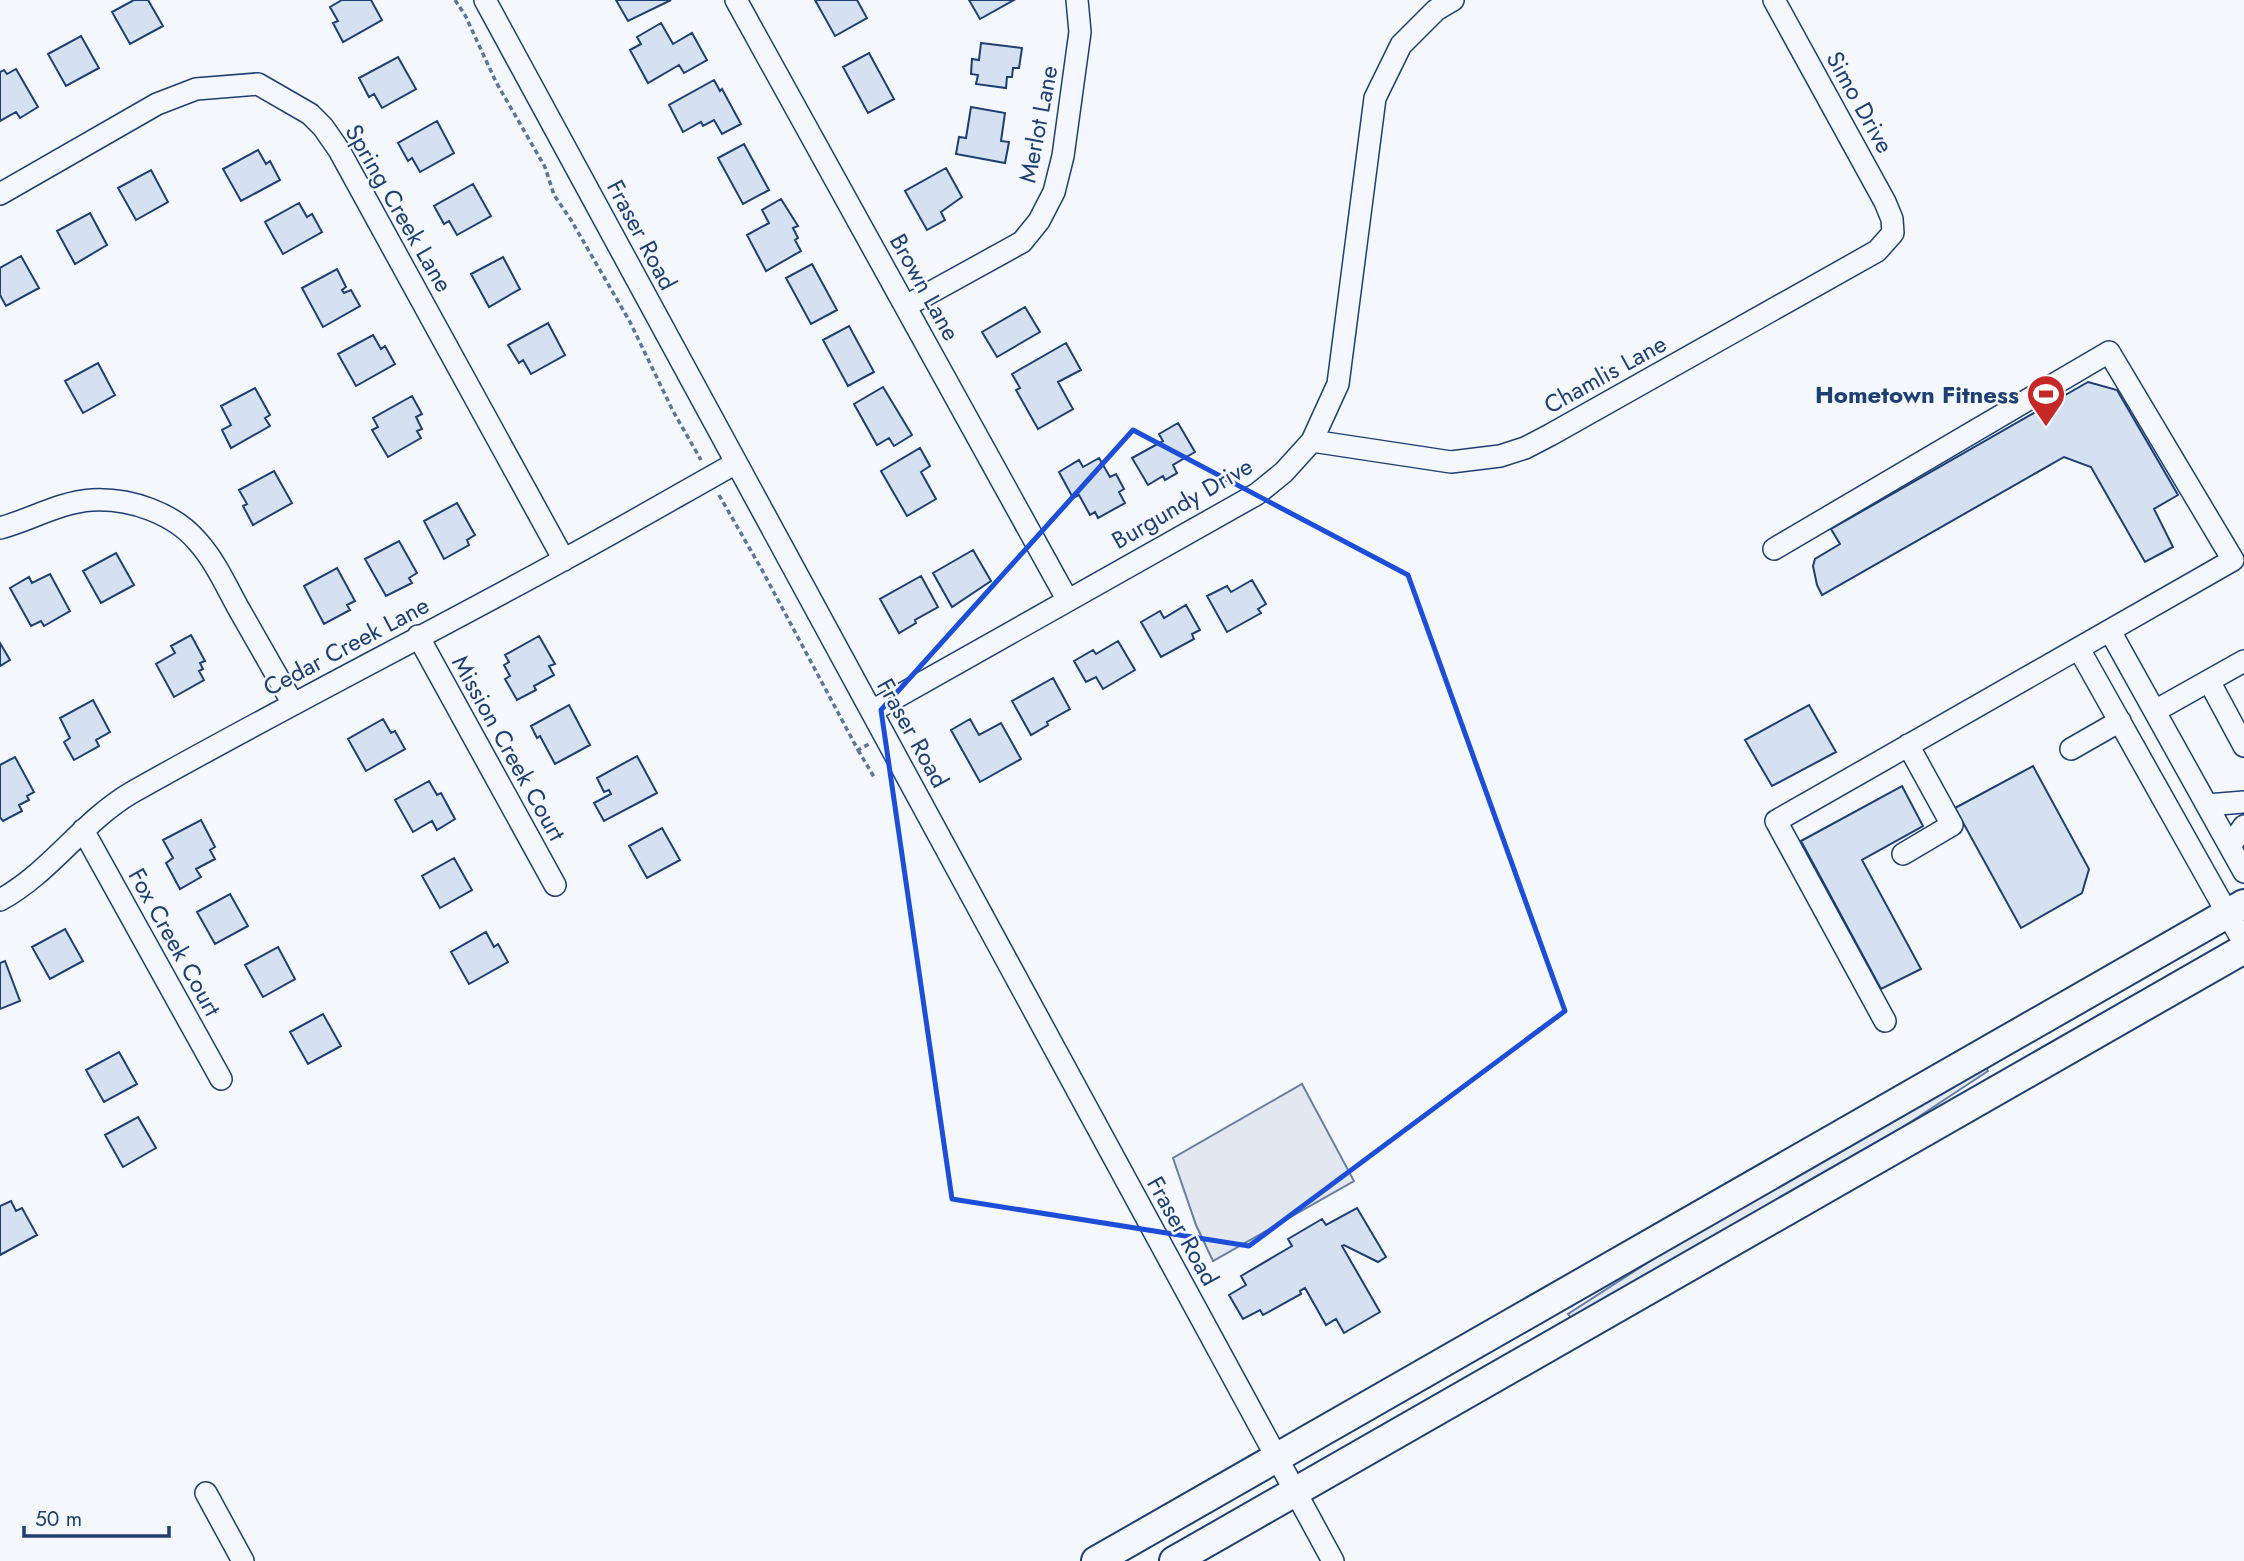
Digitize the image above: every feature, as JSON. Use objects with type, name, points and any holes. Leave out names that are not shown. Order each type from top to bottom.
[{"type":"main road","points":[[1096,1561],[2236,908]]},
{"type":"main road","points":[[1174,1561],[2244,949]]},
{"type":"street","name":"Fraser Road","points":[[485,0],[1333,1561]]},
{"type":"street","name":"Brown Lane","points":[[736,0],[1067,599]]},
{"type":"street","name":"Merlot Lane","points":[[906,306],[1022,242],[1039,221],[1054,192],[1063,156],[1080,32],[1077,0]]},
{"type":"street","name":"Simo Drive","points":[[1774,0],[1885,202],[1892,219],[1893,233]]},
{"type":"street","name":"Burgundy Drive","points":[[872,711],[1257,494],[1284,472],[1312,441],[1338,384],[1375,98],[1401,45],[1440,3]]},
{"type":"street","name":"Spring Creek Lane","points":[[0,194],[157,104],[196,89],[258,84],[296,105],[323,127],[339,150],[564,559]]},
{"type":"street","name":"Chamlis Lane","points":[[1312,441],[1451,462],[1500,456],[1525,448],[1877,251],[1893,233]]},
{"type":"street","points":[[1774,549],[2109,352],[2233,560],[1776,821],[1885,1021]]},
{"type":"street","name":"Cedar Creek Lane","points":[[0,900],[28,882],[83,830],[128,795],[736,463]]},
{"type":"street","points":[[0,528],[57,508],[90,500],[113,500],[139,505],[166,517],[184,528],[209,556],[293,704]]},
{"type":"street","points":[[2110,631],[2244,872]]},
{"type":"street","name":"Mission Creek Court","points":[[418,636],[555,885]]},
{"type":"street","points":[[2079,649],[2120,721],[2236,908],[2244,943]]},
{"type":"street","points":[[2155,711],[2244,662]]},
{"type":"street","points":[[2209,681],[2244,746]]},
{"type":"street","points":[[2071,749],[2120,721]]},
{"type":"street","points":[[1903,854],[1952,824],[1908,746]]},
{"type":"street","points":[[2207,805],[2244,802]]},
{"type":"street","points":[[2230,846],[2244,826]]},
{"type":"street","name":"Fox Creek Court","points":[[83,830],[221,1079]]},
{"type":"street","points":[[206,1493],[243,1561]]},
{"type":"path","points":[[456,0],[502,93],[545,167],[554,195],[630,321],[673,411],[874,778]]},
{"type":"path","points":[[858,750],[885,735]]},
{"type":"highlighted area","points":[[1133,430],[1408,575],[1565,1011],[1249,1246],[952,1199],[881,710]]},
{"type":"shaded area","points":[[1986,1068],[1988,1071],[1897,1131],[1572,1319],[1568,1314],[1661,1254]]},
{"type":"shaded area","points":[[1302,1084],[1354,1181],[1213,1261],[1196,1225],[1173,1158]]},
{"type":"building","points":[[134,0],[148,0],[163,26],[130,44],[112,12]]},
{"type":"building","points":[[342,0],[371,0],[382,20],[343,42],[333,23],[338,21],[330,7]]},
{"type":"building","points":[[616,0],[671,0],[628,21]]},
{"type":"building","points":[[815,0],[857,0],[867,18],[835,36]]},
{"type":"building","points":[[969,0],[1014,0],[980,19]]},
{"type":"building","points":[[661,23],[673,44],[692,33],[707,60],[684,73],[679,65],[648,83],[630,50],[641,44],[637,37]]},
{"type":"building","points":[[81,36],[99,68],[66,86],[48,54]]},
{"type":"building","points":[[981,43],[1022,48],[1019,68],[1013,68],[1012,77],[1007,77],[1006,88],[976,84],[978,75],[971,74],[972,59],[979,60]]},
{"type":"building","points":[[869,53],[894,99],[868,113],[843,67]]},
{"type":"building","points":[[398,57],[416,89],[382,108],[374,94],[369,97],[359,78]]},
{"type":"building","points":[[16,69],[38,107],[20,118],[16,112],[0,121],[0,72],[4,70],[7,74]]},
{"type":"building","points":[[714,80],[720,91],[722,89],[741,124],[722,134],[714,120],[703,126],[701,122],[683,132],[669,105]]},
{"type":"building","points":[[971,107],[1005,113],[1001,141],[1009,142],[1005,163],[956,154],[959,137],[966,138]]},
{"type":"building","points":[[437,121],[454,153],[420,172],[412,158],[408,161],[398,143]]},
{"type":"building","points":[[744,144],[769,190],[743,204],[718,158]]},
{"type":"building","points":[[258,150],[266,164],[270,161],[280,180],[241,201],[223,169]]},
{"type":"building","points":[[946,168],[962,197],[941,212],[945,220],[927,230],[905,191]]},
{"type":"building","points":[[151,170],[168,202],[136,220],[118,188]]},
{"type":"building","points":[[473,184],[491,216],[457,235],[449,221],[444,224],[434,206]]},
{"type":"building","points":[[781,199],[798,226],[793,228],[801,251],[766,271],[747,235],[769,223],[762,210]]},
{"type":"building","points":[[299,203],[307,217],[312,214],[322,232],[283,254],[265,222]]},
{"type":"building","points":[[90,213],[107,245],[75,264],[57,231]]},
{"type":"building","points":[[21,256],[39,288],[6,306],[0,295],[0,268]]},
{"type":"building","points":[[503,257],[520,289],[489,307],[471,274]]},
{"type":"building","points":[[812,264],[837,310],[811,324],[786,278]]},
{"type":"building","points":[[337,269],[346,287],[342,290],[344,293],[351,290],[360,306],[323,327],[302,288]]},
{"type":"building","points":[[1025,307],[1040,332],[997,357],[982,332]]},
{"type":"building","points":[[548,323],[565,355],[531,374],[523,360],[519,363],[508,345]]},
{"type":"building","points":[[849,326],[874,372],[848,386],[823,340]]},
{"type":"building","points":[[373,335],[381,349],[385,346],[395,364],[356,386],[338,354]]},
{"type":"building","points":[[1066,343],[1081,370],[1058,382],[1073,409],[1038,429],[1016,390],[1020,388],[1012,374]]},
{"type":"building","points":[[98,363],[115,395],[83,413],[65,381]]},
{"type":"building","points":[[2088,382],[2117,390],[2178,495],[2154,509],[2173,547],[2145,562],[2091,467],[2064,457],[1822,595],[1813,566],[1815,559],[1840,544],[1831,529]]},
{"type":"building","points":[[883,387],[912,435],[894,446],[889,438],[877,445],[854,404]]},
{"type":"building","points":[[255,388],[270,415],[265,418],[270,426],[231,448],[222,430],[231,425],[221,406]]},
{"type":"building","points":[[412,396],[422,414],[416,417],[422,429],[417,431],[421,438],[388,457],[372,430],[378,427],[373,418]]},
{"type":"building","points":[[1178,423],[1195,452],[1173,465],[1177,473],[1165,480],[1163,476],[1148,485],[1132,458],[1163,441],[1159,434]]},
{"type":"building","points":[[920,448],[930,466],[921,472],[936,499],[907,516],[881,471]]},
{"type":"building","points":[[1099,458],[1110,477],[1116,474],[1124,489],[1119,492],[1125,503],[1098,518],[1095,512],[1090,515],[1079,495],[1073,498],[1059,472],[1079,460],[1083,467]]},
{"type":"building","points":[[274,471],[292,503],[253,525],[243,506],[247,504],[239,490]]},
{"type":"building","points":[[457,503],[475,535],[467,540],[469,545],[444,559],[424,521]]},
{"type":"building","points":[[399,541],[417,573],[409,578],[412,583],[386,596],[365,559]]},
{"type":"building","points":[[973,550],[991,581],[952,607],[933,573]]},
{"type":"building","points":[[116,553],[134,585],[101,603],[83,571]]},
{"type":"building","points":[[337,568],[355,601],[347,605],[350,610],[324,624],[304,586]]},
{"type":"building","points":[[50,574],[70,611],[44,626],[41,621],[31,626],[10,588],[29,577],[32,583]]},
{"type":"building","points":[[921,576],[938,607],[899,633],[880,599]]},
{"type":"building","points":[[1252,580],[1266,604],[1258,609],[1261,613],[1227,632],[1207,596],[1227,586],[1231,592]]},
{"type":"building","points":[[1186,605],[1200,630],[1192,634],[1194,639],[1161,657],[1141,622],[1160,611],[1164,618]]},
{"type":"building","points":[[191,635],[205,661],[200,663],[203,669],[199,671],[204,680],[174,697],[156,664],[175,653],[171,646]]},
{"type":"building","points":[[539,636],[555,664],[549,666],[554,675],[534,686],[536,690],[517,700],[505,679],[510,676],[504,665],[509,662],[505,655]]},
{"type":"building","points":[[1118,641],[1135,670],[1103,689],[1096,677],[1086,682],[1074,661],[1093,650],[1096,654]]},
{"type":"building","points":[[0,643],[10,660],[0,666]]},
{"type":"building","points":[[1053,678],[1070,709],[1031,735],[1012,701]]},
{"type":"building","points":[[93,700],[110,732],[96,740],[99,746],[74,760],[64,742],[70,738],[60,718]]},
{"type":"building","points":[[569,705],[590,745],[555,764],[540,736],[537,738],[531,726]]},
{"type":"building","points":[[1809,705],[1836,752],[1772,786],[1745,740]]},
{"type":"building","points":[[383,719],[391,733],[395,731],[405,749],[366,771],[348,739]]},
{"type":"building","points":[[970,719],[979,735],[1001,723],[1021,759],[980,782],[951,730]]},
{"type":"building","points":[[637,756],[657,793],[604,821],[594,803],[611,794],[609,790],[604,792],[597,778]]},
{"type":"building","points":[[15,757],[34,792],[27,796],[29,800],[19,805],[22,811],[3,821],[0,817],[0,765]]},
{"type":"building","points":[[2033,766],[2089,869],[2082,893],[2021,928],[1955,808]]},
{"type":"building","points":[[429,781],[437,795],[441,793],[455,819],[437,830],[432,821],[413,832],[395,800]]},
{"type":"building","points":[[1902,786],[1923,826],[1862,860],[1921,969],[1881,989],[1801,841]]},
{"type":"building","points":[[201,820],[215,847],[210,850],[215,859],[196,869],[201,877],[180,889],[166,863],[173,858],[163,840]]},
{"type":"building","points":[[662,828],[680,860],[647,878],[629,846]]},
{"type":"building","points":[[454,858],[472,890],[440,908],[422,876]]},
{"type":"building","points":[[230,894],[248,926],[215,944],[197,912]]},
{"type":"building","points":[[65,929],[83,961],[50,979],[32,947]]},
{"type":"building","points":[[486,932],[494,947],[498,944],[508,962],[469,984],[451,952]]},
{"type":"building","points":[[278,947],[295,979],[263,997],[245,965]]},
{"type":"building","points":[[5,961],[20,1001],[0,1009],[0,963]]},
{"type":"building","points":[[323,1014],[341,1046],[308,1064],[290,1032]]},
{"type":"building","points":[[119,1052],[137,1084],[104,1102],[86,1070]]},
{"type":"building","points":[[138,1117],[156,1148],[123,1167],[105,1135]]},
{"type":"building","points":[[11,1201],[16,1211],[22,1208],[37,1235],[0,1255],[0,1206]]},
{"type":"building","points":[[1357,1208],[1386,1257],[1378,1262],[1342,1246],[1380,1312],[1344,1333],[1336,1319],[1326,1325],[1305,1288],[1300,1291],[1301,1294],[1263,1315],[1260,1310],[1243,1319],[1229,1295],[1246,1285],[1241,1276],[1292,1246],[1288,1239],[1322,1219],[1326,1225]]},
{"type":"place","name":"Hometown Fitness","points":[[2046,428]]}]
